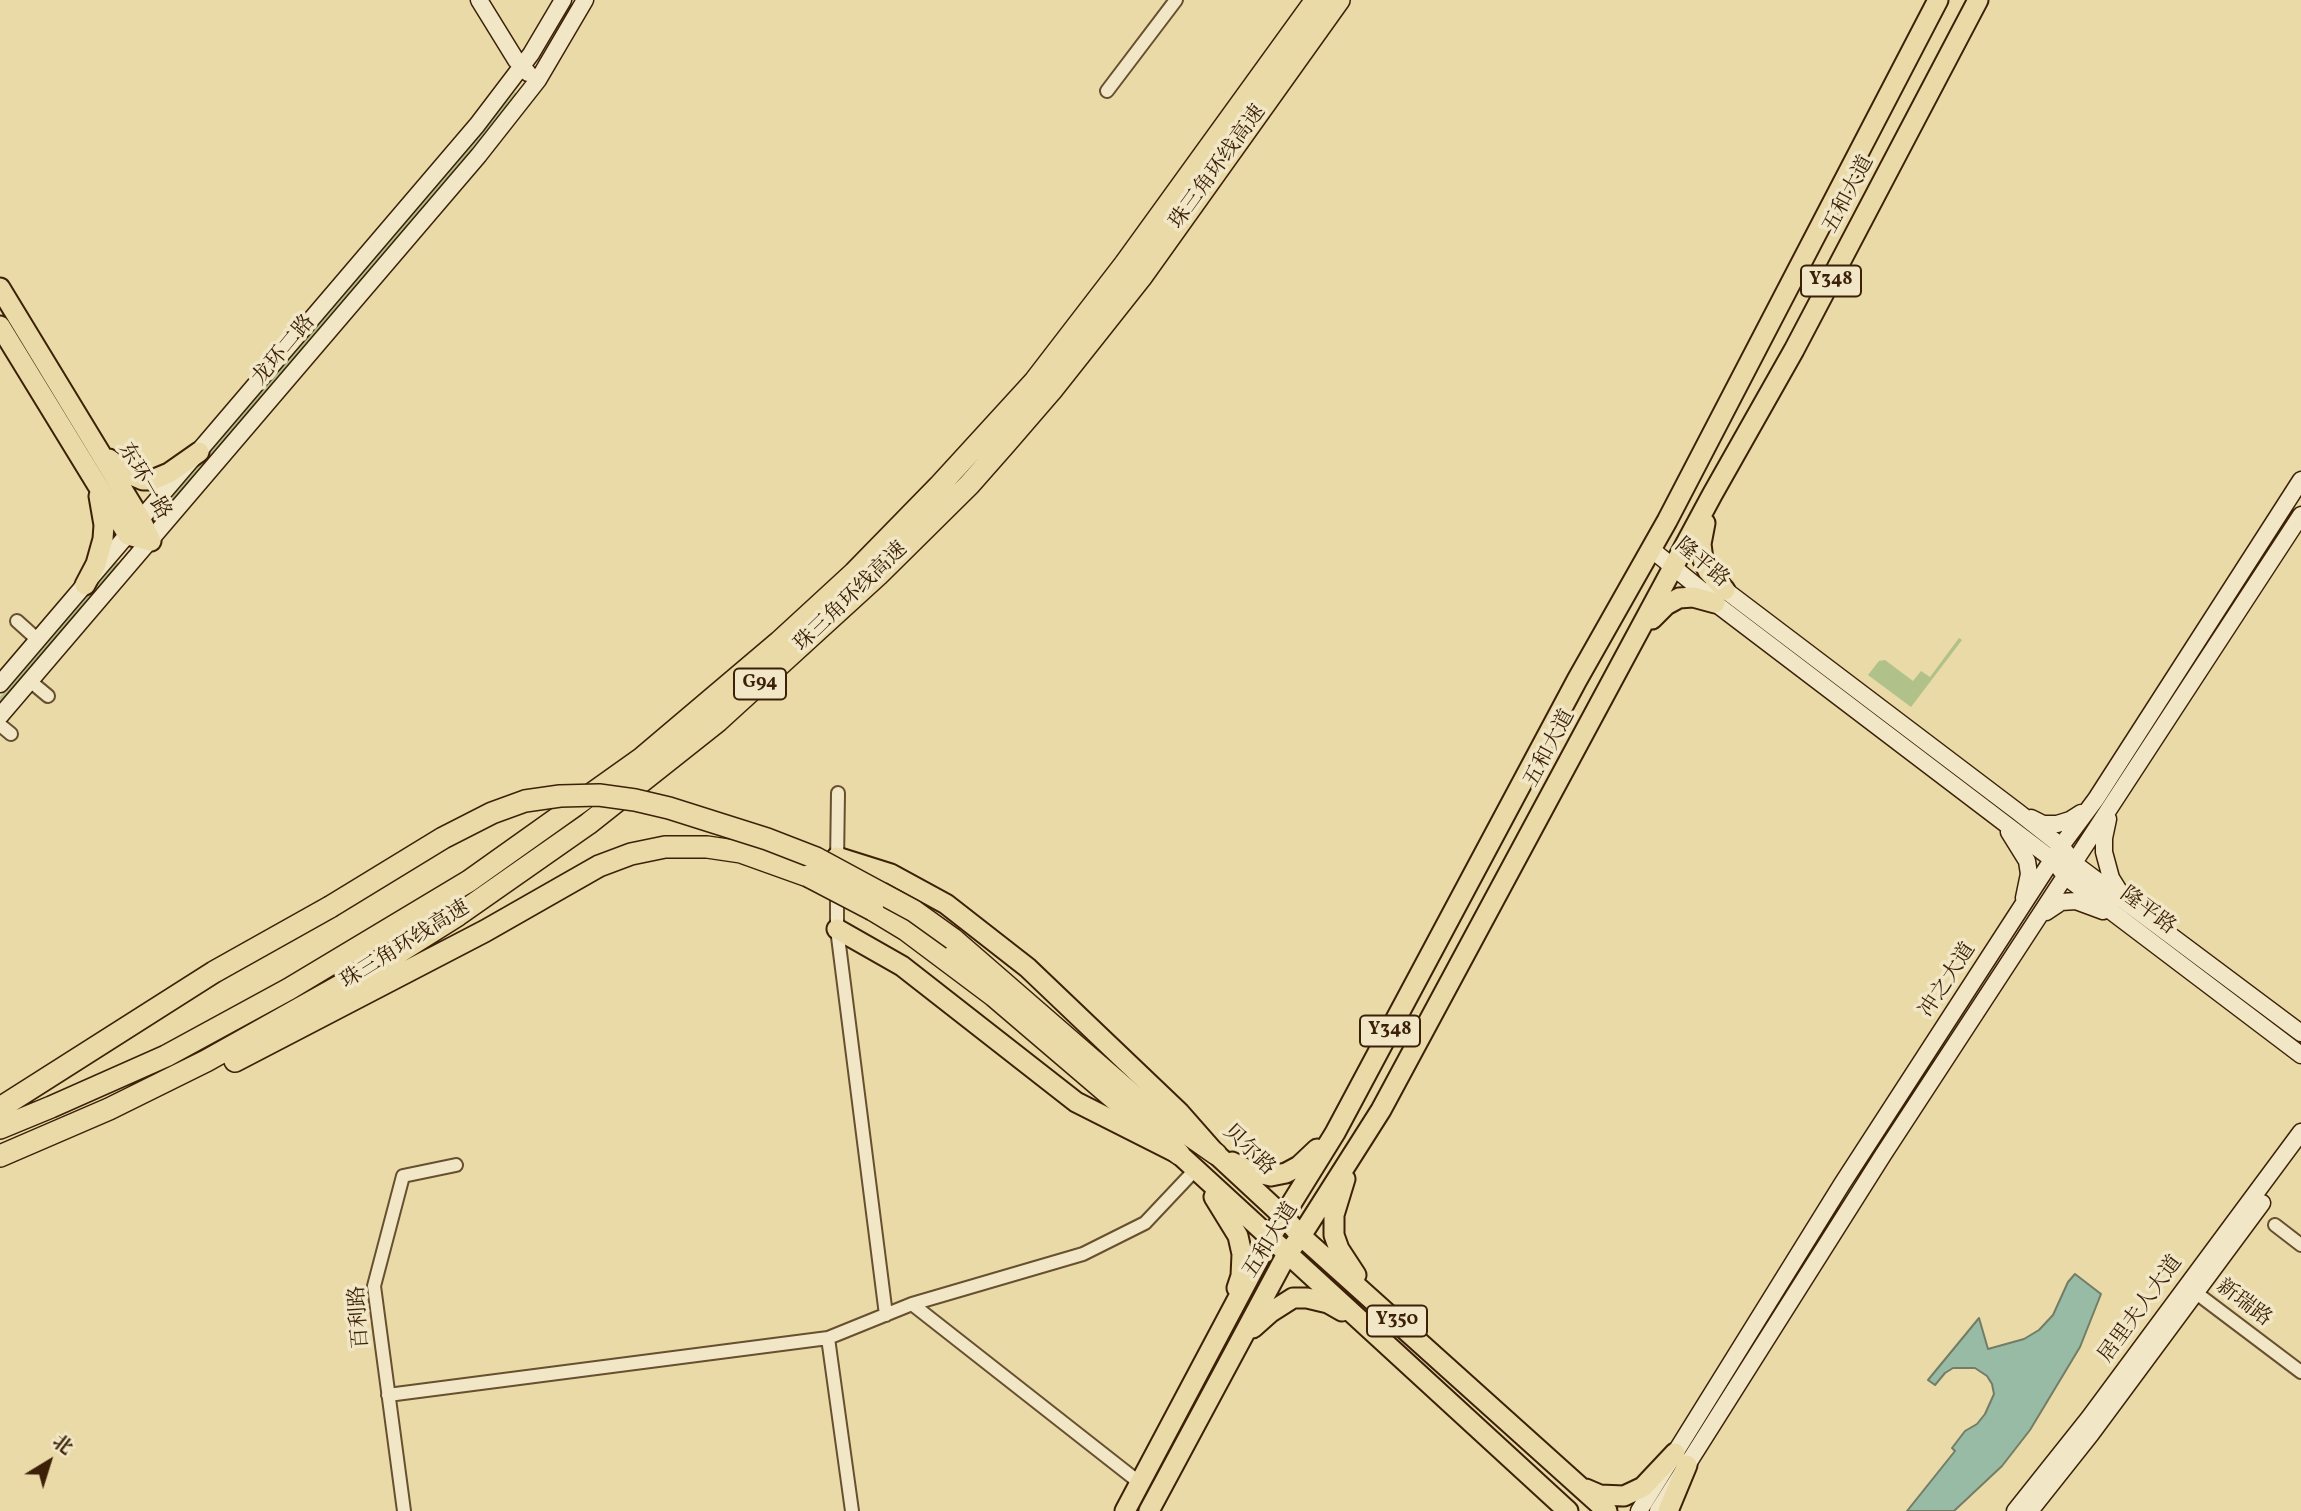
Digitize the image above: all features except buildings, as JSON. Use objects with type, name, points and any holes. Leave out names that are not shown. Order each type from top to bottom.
[{"type":"highway","name":"珠三角环线高速","points":[[0,1128],[166,1056],[289,989],[469,881],[642,758],[779,642],[854,573],[939,486],[1034,381],[1133,254],[1316,0]]},
{"type":"highway","name":"珠三角环线高速","points":[[3,1155],[109,1109],[206,1062],[388,959],[458,915],[588,824],[718,720],[878,575],[968,485],[1051,391],[1142,276],[1339,0]]},
{"type":"highway","points":[[0,1108],[214,972],[330,907],[443,838],[492,813],[525,802],[559,796],[599,795],[635,800],[704,818],[767,839],[816,858],[914,911],[953,939],[1127,1091],[1216,1154]]},
{"type":"highway","points":[[3,1155],[114,1117],[218,1069],[485,931],[599,866],[631,854],[666,847],[707,847],[741,852],[808,876],[873,910],[906,930],[994,996],[1179,1154]]},
{"type":"main road","points":[[479,0],[521,67],[538,80]]},
{"type":"main road","name":"龙环二路","points":[[0,684],[477,125],[521,67],[563,0]]},
{"type":"main road","name":"龙环二路","points":[[0,716],[479,155],[538,80],[585,0]]},
{"type":"main road","name":"五和大道","points":[[1125,1511],[1270,1238],[1335,1133],[1570,692],[1745,375],[1938,0]]},
{"type":"main road","name":"五和大道","points":[[1149,1511],[1287,1254],[1381,1110],[1794,350],[1978,0]]},
{"type":"main road","name":"东环一路","points":[[0,288],[141,520],[151,541]]},
{"type":"main road","name":"东环一路","points":[[0,326],[128,535],[151,541]]},
{"type":"main road","points":[[94,442],[118,466],[143,480],[152,480],[169,473],[199,452]]},
{"type":"main road","points":[[85,585],[96,564],[104,533],[101,506],[93,478]]},
{"type":"main road","name":"冲之大道","points":[[1658,1511],[1681,1459],[1842,1184],[2057,853],[2096,799],[2301,480]]},
{"type":"main road","points":[[1639,633],[1673,601],[1693,597],[1720,597],[1700,552],[1713,495]]},
{"type":"main road","name":"冲之大道","points":[[1639,1511],[1681,1459],[2071,870],[2301,516]]},
{"type":"main road","name":"隆平路","points":[[1651,549],[1676,564],[1710,597],[1720,597],[2018,812],[2119,917],[2301,1055]]},
{"type":"main road","name":"隆平路","points":[[1720,597],[1997,817],[2057,853]]},
{"type":"main road","points":[[2018,812],[2043,824],[2057,824],[2079,815],[2096,799]]},
{"type":"main road","points":[[2110,810],[2104,852],[2111,878],[2123,900]]},
{"type":"main road","points":[[1997,817],[2028,860],[2026,894],[2013,921]]},
{"type":"main road","name":"贝尔路","points":[[837,857],[891,874],[946,904],[1028,968],[1179,1112],[1216,1154],[1301,1236],[1607,1511]]},
{"type":"main road","name":"隆平路","points":[[2071,870],[2123,900],[2301,1033]]},
{"type":"main road","points":[[2031,930],[2048,910],[2061,902],[2076,901],[2119,917]]},
{"type":"main road","name":"Y350","points":[[837,929],[902,966],[1076,1102],[1179,1154],[1568,1511]]},
{"type":"main road","name":"居里夫人大道","points":[[2015,1511],[2089,1418],[2301,1132]]},
{"type":"main road","points":[[1216,1154],[1250,1171],[1271,1176],[1286,1173],[1299,1166],[1335,1133]]},
{"type":"main road","name":"居里夫人大道","points":[[2030,1511],[2091,1434],[2301,1150]]},
{"type":"main road","points":[[1352,1156],[1334,1215],[1334,1235],[1350,1268],[1385,1311]]},
{"type":"main road","points":[[1195,1170],[1238,1236],[1242,1254],[1241,1276],[1229,1318]]},
{"type":"main road","points":[[1242,1339],[1271,1312],[1293,1297],[1328,1303],[1364,1324]]},
{"type":"main road","points":[[1580,1486],[1600,1495],[1624,1496],[1643,1487],[1681,1459]]},
{"type":"main road","points":[[1668,1511],[1681,1459]]},
{"type":"main road","points":[[1538,1485],[1557,1511]]},
{"type":"street","points":[[1107,91],[1176,0]]},
{"type":"street","points":[[17,621],[38,640]]},
{"type":"street","points":[[30,681],[48,696]]},
{"type":"street","points":[[0,724],[11,734]]},
{"type":"street","points":[[838,793],[837,929],[886,1315]]},
{"type":"street","name":"百利路","points":[[404,1511],[374,1286],[403,1176],[456,1165]]},
{"type":"street","points":[[388,1395],[828,1338],[912,1304],[1083,1254],[1145,1223],[1195,1170]]},
{"type":"street","points":[[2275,1225],[2301,1245]]},
{"type":"street","name":"新瑞路","points":[[2195,1292],[2301,1372]]},
{"type":"street","points":[[912,1304],[1140,1483]]},
{"type":"street","points":[[828,1338],[852,1511]]},
{"type":"green space","points":[[515,92],[517,95],[504,112],[166,509],[163,506]]},
{"type":"green space","points":[[116,561],[119,565],[0,703],[0,697]]},
{"type":"green space","points":[[1959,638],[1962,640],[1911,707],[1868,675],[1879,661],[1885,660],[1913,681],[1921,671],[1930,677]]},
{"type":"shaded area","points":[[2075,1274],[2101,1294],[2080,1347],[2030,1430],[2002,1466],[1954,1511],[1907,1511],[1955,1451],[1952,1448],[1965,1431],[1977,1424],[1985,1414],[1994,1394],[1987,1376],[1975,1368],[1953,1368],[1935,1385],[1928,1380],[1979,1318],[1988,1349],[2024,1339],[2039,1330],[2053,1315],[2068,1282]]}]
